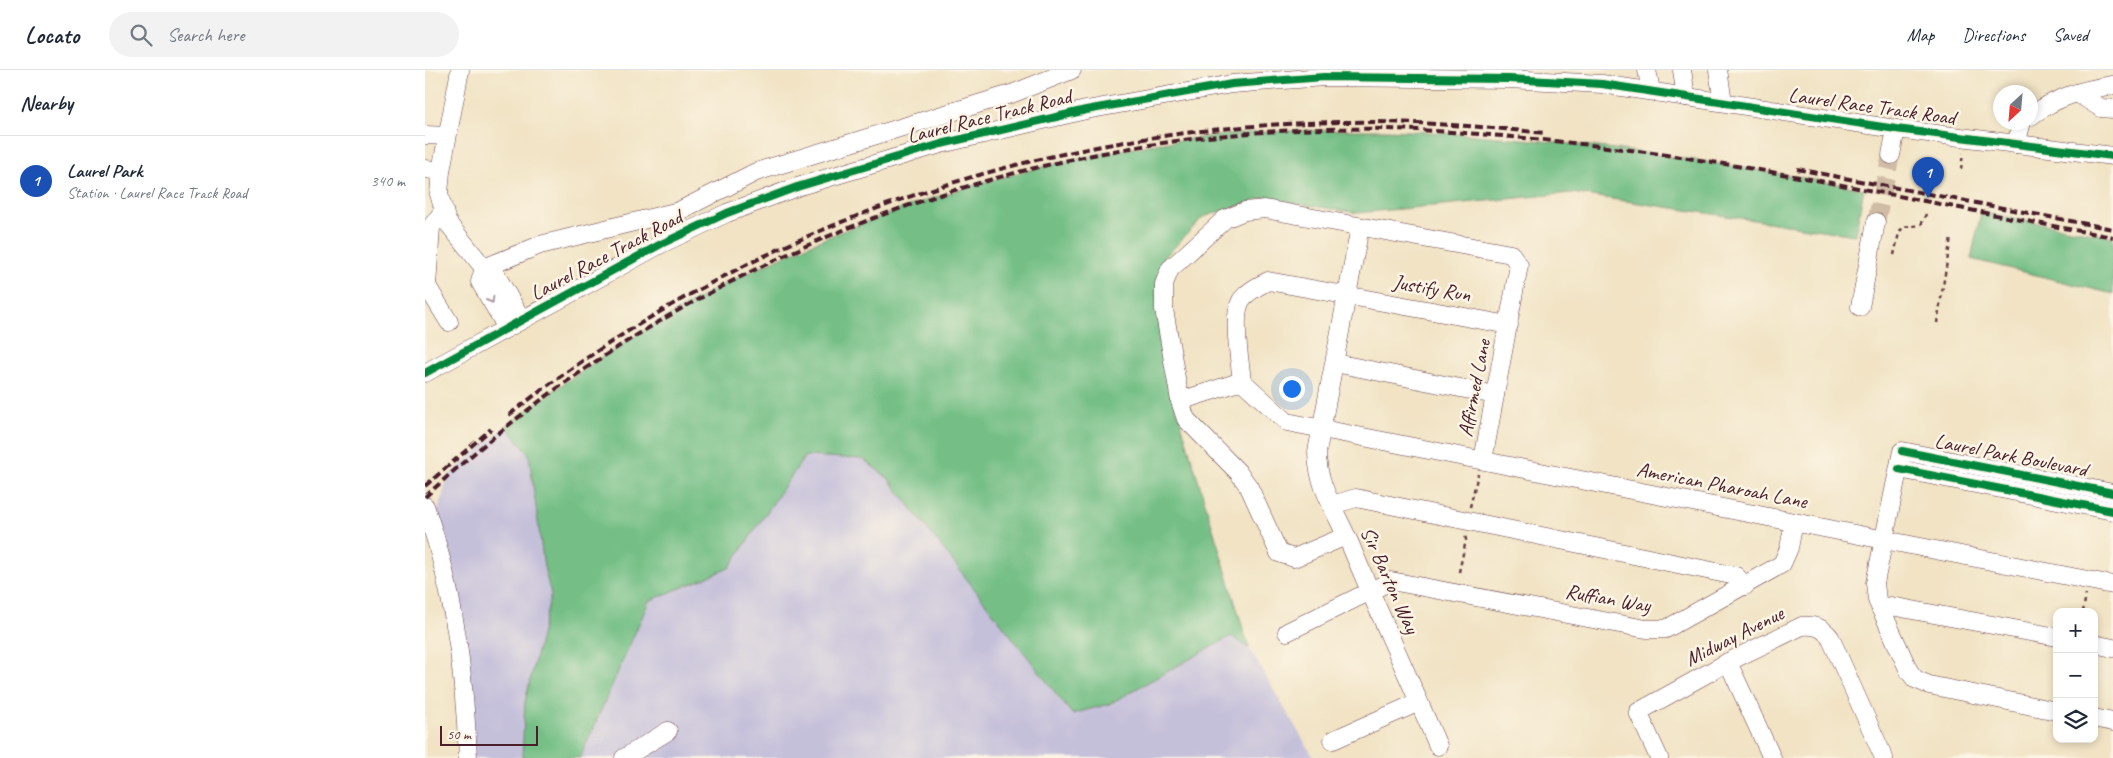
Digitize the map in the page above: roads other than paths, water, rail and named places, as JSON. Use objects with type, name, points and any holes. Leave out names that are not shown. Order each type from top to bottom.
[{"type":"street","points":[[460,70],[447,136],[433,170],[447,222],[484,268]]},
{"type":"street","points":[[484,268],[540,245],[679,211],[756,172],[1014,93],[1072,70]]},
{"type":"street","points":[[1647,70],[1651,91]]},
{"type":"street","points":[[1682,70],[1686,97]]},
{"type":"street","points":[[1718,70],[1723,102]]},
{"type":"street","name":"Laurel Race Track Road","points":[[425,373],[661,244],[727,213],[797,187],[941,144],[1086,110],[1232,84],[1324,78],[1439,74],[1614,78],[1651,91],[1686,97],[1896,128],[2113,156]]},
{"type":"street","points":[[2038,111],[2049,103],[2077,93],[2113,85]]},
{"type":"street","points":[[2077,93],[2101,108],[2113,110]]},
{"type":"street","points":[[1891,155],[1896,128]]},
{"type":"street","points":[[2016,144],[2020,130]]},
{"type":"street","points":[[425,135],[447,136]]},
{"type":"street","name":"Affirmed Lane","points":[[1346,536],[1294,558],[1279,553],[1249,487],[1238,472],[1186,419],[1179,401],[1164,309],[1164,284],[1170,269],[1225,219],[1245,211],[1265,209],[1511,254],[1519,265],[1481,465]]},
{"type":"street","points":[[444,210],[431,227],[426,286],[449,322]]},
{"type":"street","points":[[1860,307],[1876,222]]},
{"type":"street","name":"Sir Barton Way","points":[[1360,227],[1323,429],[1317,452],[1317,468],[1321,483],[1438,746]]},
{"type":"street","points":[[484,268],[480,282],[515,324]]},
{"type":"street","name":"Justify Run","points":[[1242,381],[1237,318],[1241,300],[1252,289],[1268,281],[1509,325]]},
{"type":"street","points":[[1335,363],[1495,395]]},
{"type":"street","points":[[1179,401],[1242,381]]},
{"type":"street","name":"American Pharoah Lane","points":[[1242,381],[1287,422],[1481,465],[1794,522],[2113,585]]},
{"type":"street","name":"Laurel Park Boulevard","points":[[2113,493],[1902,451],[1899,469],[2113,511]]},
{"type":"street","points":[[1899,469],[1883,541],[1875,582],[1875,592],[1881,610],[1909,671],[1920,682],[2053,710]]},
{"type":"street","points":[[1332,505],[1340,501],[1356,498],[1736,576],[1745,586]]},
{"type":"street","points":[[425,506],[433,529],[455,614],[461,660],[469,758]]},
{"type":"street","name":"Ruffian Way","points":[[1287,632],[1371,593],[1391,581],[1653,630],[1666,629],[1782,564],[1789,548],[1794,522]]},
{"type":"street","points":[[1881,610],[1891,606],[2053,636]]},
{"type":"street","name":"Midway Avenue","points":[[1659,758],[1638,712],[1728,662],[1802,626],[1819,626],[1830,637],[1884,758]]},
{"type":"street","points":[[2098,645],[2113,648]]},
{"type":"street","points":[[1728,662],[1772,758]]},
{"type":"street","points":[[1333,740],[1419,702]]},
{"type":"street","points":[[2098,719],[2113,722]]},
{"type":"street","points":[[624,758],[668,731]]},
{"type":"tunnel","points":[[1876,222],[1891,155]]},
{"type":"railway","points":[[509,415],[601,348],[698,290],[799,240],[903,199],[1010,167],[1119,143],[1231,128],[1345,122],[1395,122],[1445,124],[1544,133]]},
{"type":"railway","points":[[425,497],[534,406],[651,326],[776,260],[906,206],[1042,166],[1181,140],[1323,129],[1465,133],[1534,139],[1707,161],[2113,237]]},
{"type":"railway","points":[[1797,169],[2113,229]]},
{"type":"railway","points":[[425,486],[491,429]]},
{"type":"place","name":"Laurel Park","points":[[1928,198]]}]
